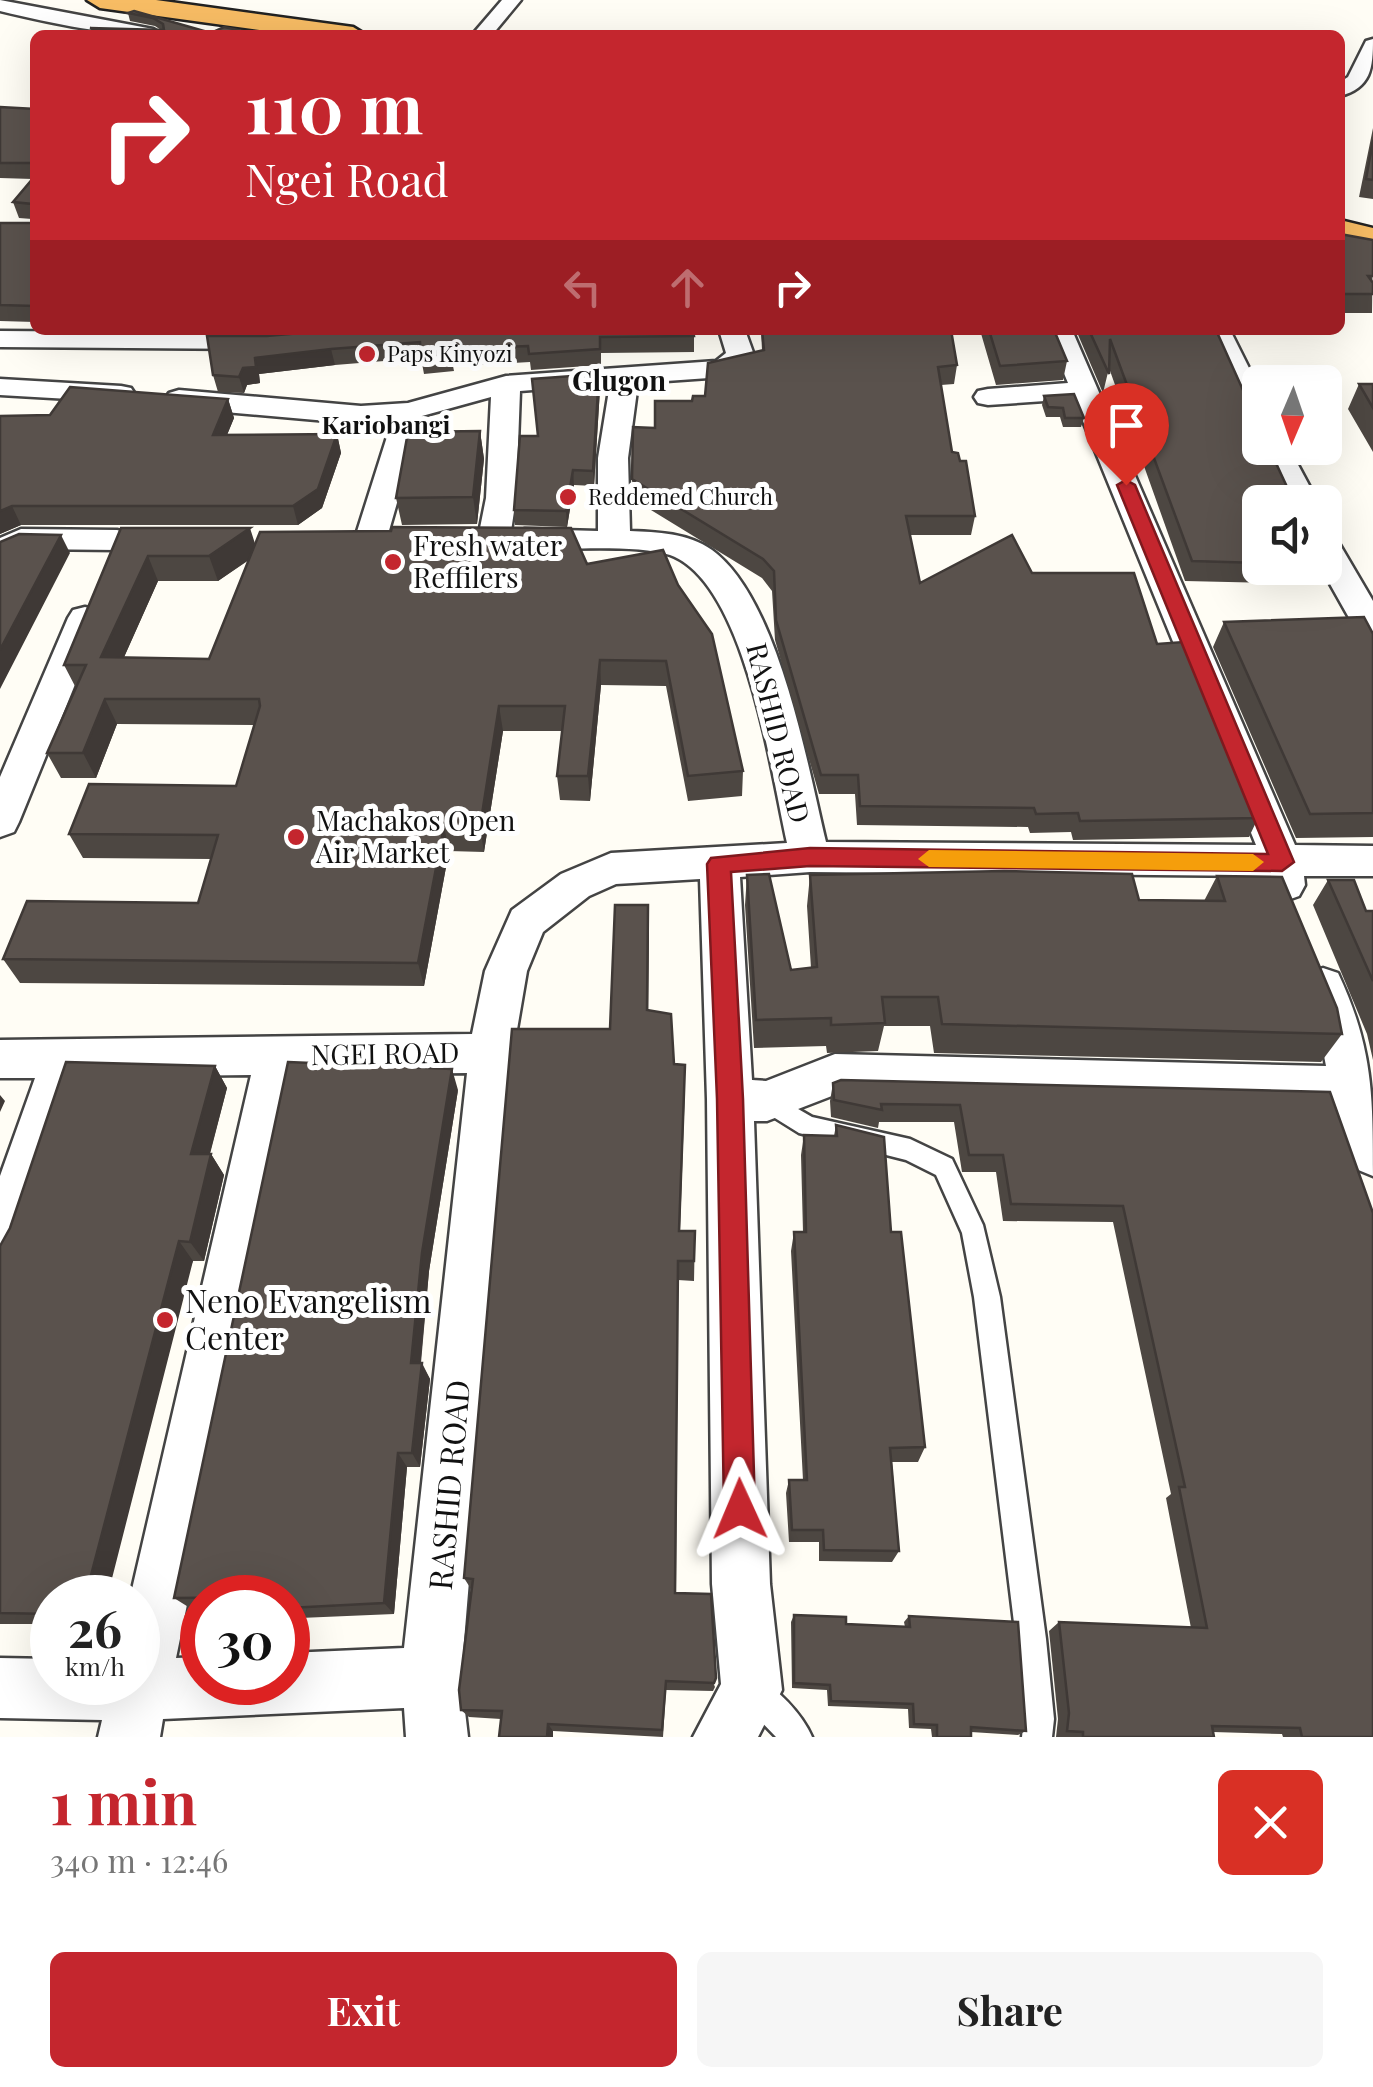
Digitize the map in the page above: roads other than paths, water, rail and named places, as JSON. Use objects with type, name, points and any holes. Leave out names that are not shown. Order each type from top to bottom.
[{"type":"highway","points":[[100,0],[317,30]]},
{"type":"highway","points":[[1345,231],[1373,238]]},
{"type":"street","points":[[486,30],[512,0]]},
{"type":"street","points":[[0,4],[40,16],[123,30]]},
{"type":"street","points":[[1345,87],[1357,81],[1373,45]]},
{"type":"street","points":[[0,387],[361,415],[409,411],[506,384],[722,369],[740,355],[734,335]]},
{"type":"street","points":[[1061,335],[1282,862],[1286,898],[1342,1034],[1352,1087],[1373,1154]]},
{"type":"street","points":[[1219,335],[1242,381]]},
{"type":"street","points":[[4,344],[289,339]]},
{"type":"street","points":[[614,541],[613,458],[625,375]]},
{"type":"street","points":[[494,538],[501,498],[506,384]]},
{"type":"street","points":[[988,396],[1085,390]]},
{"type":"street","points":[[370,541],[409,411]]},
{"type":"street","points":[[0,551],[21,539],[156,540]]},
{"type":"street","name":"RASHID ROAD","points":[[458,539],[614,541],[680,547],[704,560],[754,635],[810,857]]},
{"type":"street","points":[[0,822],[117,540]]},
{"type":"street","points":[[331,541],[405,540]]},
{"type":"street","points":[[1342,575],[1373,631]]},
{"type":"street","name":"NGEI ROAD","points":[[0,1059],[491,1054],[506,970],[527,922],[575,885],[611,870],[810,857],[1373,862]]},
{"type":"street","points":[[719,864],[749,1100],[738,1714]]},
{"type":"street","name":"RASHID ROAD","points":[[437,1737],[432,1677],[491,1054]]},
{"type":"street","points":[[135,1714],[278,1056]]},
{"type":"street","points":[[0,1246],[64,1058]]},
{"type":"street","points":[[749,1100],[835,1074],[1352,1087]]},
{"type":"street","points":[[0,1688],[135,1714],[432,1677]]},
{"type":"lane","points":[[749,1100],[806,1126],[910,1150],[944,1167],[974,1233],[987,1297],[1031,1639],[1039,1718],[1037,1737]]},
{"type":"lane","points":[[738,1714],[797,1737]]},
{"type":"place","name":"Paps Kinyozi","points":[[367,354]]},
{"type":"place","name":"Reddemed Church","points":[[568,497]]},
{"type":"place","name":"Fresh water Reffilers","points":[[393,562]]},
{"type":"place","name":"Machakos Open Air Market","points":[[296,837]]},
{"type":"place","name":"Neno Evangelism Center","points":[[165,1320]]},
{"type":"district","name":"Glugon","points":[[619,381]]},
{"type":"district","name":"Kariobangi","points":[[386,425]]}]
